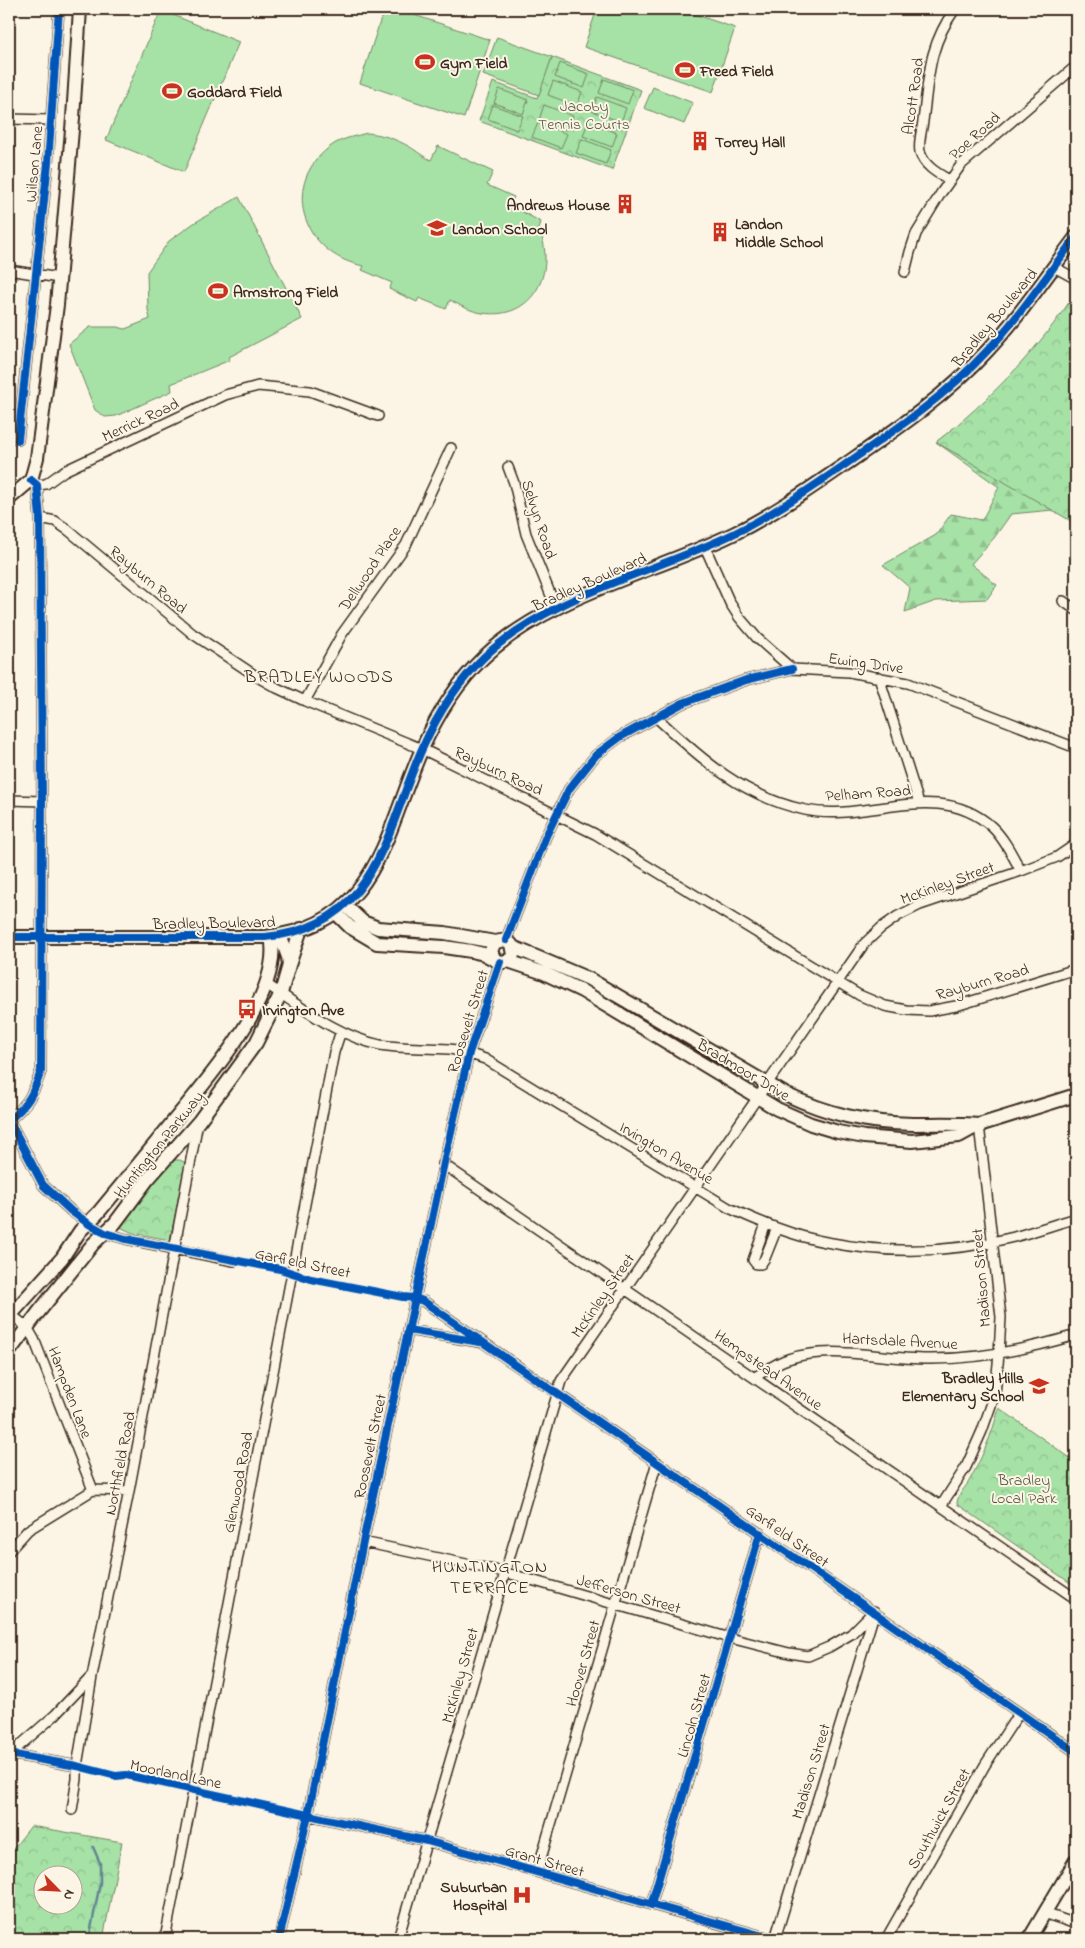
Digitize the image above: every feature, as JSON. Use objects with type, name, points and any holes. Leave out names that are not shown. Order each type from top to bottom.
[{"type":"street","name":"Wilson Lane","points":[[18,440],[52,120],[59,9]]},
{"type":"street","points":[[9,1120],[25,1106],[34,1093],[41,1070],[40,518],[34,482],[57,305],[80,9]]},
{"type":"street","name":"Alcott Road","points":[[949,180],[928,167],[920,151],[930,60],[944,25],[955,9]]},
{"type":"street","name":"Poe Road","points":[[905,272],[916,234],[949,180],[961,165],[1076,66]]},
{"type":"street","points":[[9,119],[52,120]]},
{"type":"street","name":"Bradley Boulevard","points":[[9,937],[276,936],[301,929],[340,909],[364,883],[379,859],[422,749],[446,704],[470,670],[513,633],[556,608],[704,547],[747,527],[784,505],[901,426],[935,401],[989,349],[1076,236]]},
{"type":"street","points":[[1054,266],[1076,279]]},
{"type":"street","points":[[9,270],[58,278]]},
{"type":"street","name":"Merrick Road","points":[[34,482],[46,484],[64,471],[226,395],[258,386],[310,391],[378,416]]},
{"type":"street","name":"Dellwood Place","points":[[305,701],[342,634],[406,545],[452,448]]},
{"type":"street","name":"Selvyn Road","points":[[508,467],[514,483],[526,534],[556,608]]},
{"type":"street","points":[[9,499],[34,482]]},
{"type":"street","name":"Rayburn Road","points":[[40,518],[55,521],[68,530],[193,634],[256,676],[305,701],[422,749],[595,834],[859,995],[885,1006],[906,1010],[929,1010],[956,1006],[1076,969]]},
{"type":"street","points":[[704,547],[739,618],[757,638],[792,670]]},
{"type":"street","points":[[1062,601],[1076,610]]},
{"type":"street","points":[[505,943],[513,955],[501,961],[491,952],[505,943],[546,836],[569,789],[596,755],[620,737],[683,703],[746,680],[792,670]]},
{"type":"street","name":"Ewing Drive","points":[[792,670],[848,672],[879,677],[925,689],[1076,748]]},
{"type":"street","points":[[879,677],[919,803]]},
{"type":"street","name":"Pelham Road","points":[[656,717],[725,776],[750,791],[777,802],[808,810],[837,812],[864,811],[931,802],[947,804],[973,814],[992,827],[1021,872]]},
{"type":"street","points":[[9,800],[42,801]]},
{"type":"street","name":"McKinley Street","points":[[398,1939],[561,1381],[864,944],[881,928],[898,916],[920,905],[1021,872],[1057,857],[1076,844]]},
{"type":"street","name":"Bradmoor Drive","points":[[340,909],[378,928],[445,933],[505,943],[590,979],[767,1084],[817,1108],[866,1120],[912,1124],[957,1123],[979,1125]]},
{"type":"street","name":"Bradmoor Drive","points":[[340,909],[350,927],[377,943],[444,947],[484,954],[501,961],[544,973],[582,991],[777,1109],[811,1124],[864,1137],[912,1141],[959,1136],[979,1125],[1076,1095]]},
{"type":"street","name":"Huntington Parkway","points":[[9,1352],[93,1244],[122,1214],[148,1179],[198,1121],[256,1043],[281,993],[301,929]]},
{"type":"street","points":[[276,936],[288,957],[289,965]]},
{"type":"street","name":"Huntington Parkway","points":[[10,1315],[62,1258],[75,1237],[89,1224],[227,1055],[248,1022],[266,984],[276,936]]},
{"type":"street","name":"Roosevelt Street","points":[[279,1939],[308,1815],[363,1542],[443,1164],[469,1053],[501,961]]},
{"type":"street","name":"Irvington Avenue","points":[[266,984],[321,1020],[362,1040],[381,1045],[450,1049],[485,1059],[729,1208],[777,1228],[824,1242],[879,1250],[937,1250],[1014,1237],[1076,1218]]},
{"type":"street","name":"Glenwood Road","points":[[165,1939],[334,1052],[341,1031]]},
{"type":"street","points":[[183,1109],[198,1121]]},
{"type":"street","name":"Garfield Street","points":[[9,1120],[43,1185],[70,1211],[89,1224],[105,1233],[126,1239],[234,1261]]},
{"type":"street","name":"Northfield Road","points":[[72,1810],[77,1766],[92,1677],[175,1250],[198,1121]]},
{"type":"street","name":"Madison Street","points":[[941,1506],[966,1467],[982,1431],[995,1394],[999,1354],[1001,1317],[979,1125]]},
{"type":"street","name":"Hempstead Avenue","points":[[443,1164],[1076,1599]]},
{"type":"street","points":[[766,1224],[753,1260],[756,1264],[761,1264],[765,1258],[777,1228]]},
{"type":"street","name":"Garfield Street","points":[[415,1298],[423,1301],[760,1532],[1076,1752]]},
{"type":"street","name":"Hampden Lane","points":[[10,1315],[27,1327],[34,1338],[93,1490]]},
{"type":"street","name":"Garfield Street","points":[[408,1330],[484,1343]]},
{"type":"street","name":"Hartsdale Avenue","points":[[755,1377],[786,1359],[816,1352],[931,1359],[979,1357],[1076,1335]]},
{"type":"street","name":"Hoover Street","points":[[537,1872],[657,1462]]},
{"type":"street","points":[[9,1551],[28,1530],[93,1490],[129,1491]]},
{"type":"street","name":"Lincoln Street","points":[[651,1905],[760,1532]]},
{"type":"street","name":"Jefferson Street","points":[[363,1542],[504,1572],[730,1638],[808,1656],[829,1647],[851,1634],[874,1612]]},
{"type":"street","name":"Madison Street","points":[[774,1939],[874,1612]]},
{"type":"street","points":[[9,1754],[56,1715],[92,1677]]},
{"type":"street","name":"Southwick Street","points":[[886,1939],[985,1765],[1019,1712]]},
{"type":"street","points":[[9,1754],[77,1766]]},
{"type":"street","name":"Grant Street","points":[[308,1815],[427,1841],[774,1939]]},
{"type":"street","points":[[1029,1939],[1076,1860]]},
{"type":"street","points":[[1044,1913],[1076,1924]]},
{"type":"green space","name":"Gym Field","points":[[384,9],[396,9],[490,40],[464,118],[360,83]]},
{"type":"green space","name":"Freed Field","points":[[597,9],[679,9],[735,28],[713,92],[584,47]]},
{"type":"green space","name":"Goddard Field","points":[[161,10],[239,42],[184,172],[106,140]]},
{"type":"green space","points":[[497,37],[552,57],[539,95],[483,75]]},
{"type":"green space","name":"Jacoby Tennis Courts","points":[[552,57],[641,90],[612,170],[479,121],[493,82],[537,98]]},
{"type":"green space","points":[[560,63],[589,74],[584,88],[555,77]]},
{"type":"green space","points":[[604,79],[633,90],[628,104],[599,93]]},
{"type":"green space","points":[[553,81],[582,92],[577,106],[548,95]]},
{"type":"green space","name":"Jacoby Tennis Courts","points":[[653,87],[693,103],[684,124],[644,108]]},
{"type":"green space","points":[[499,89],[528,100],[523,114],[494,103]]},
{"type":"green space","points":[[597,97],[626,108],[621,122],[592,111]]},
{"type":"green space","points":[[493,105],[523,116],[517,130],[488,119]]},
{"type":"green space","points":[[544,105],[573,116],[568,130],[539,120]]},
{"type":"green space","points":[[588,122],[617,133],[612,147],[583,136]]},
{"type":"green space","points":[[538,123],[567,134],[561,148],[532,137]]},
{"type":"green space","points":[[367,133],[394,139],[431,160],[438,146],[493,172],[487,185],[514,197],[510,205],[541,222],[539,229],[544,245],[545,261],[543,276],[537,290],[528,301],[515,309],[500,313],[478,312],[450,300],[446,309],[419,298],[417,302],[389,289],[392,283],[362,270],[364,266],[342,259],[325,248],[312,232],[304,215],[302,196],[306,177],[317,159],[334,144]]},
{"type":"green space","points":[[582,139],[611,150],[606,164],[576,153]]},
{"type":"green space","name":"Armstrong Field","points":[[239,197],[302,319],[229,357],[230,360],[171,384],[172,391],[116,416],[105,417],[95,410],[69,344],[90,327],[118,327],[125,329],[150,319],[147,272],[169,241],[194,223]]},
{"type":"green space","points":[[1076,292],[1076,524],[936,442],[976,409],[1030,354]]},
{"type":"green space","points":[[1030,370],[1076,523],[1053,510],[1011,514],[994,538],[971,564],[997,585],[987,599],[936,601],[905,612],[910,588],[883,565],[936,535],[951,514],[982,520],[999,487],[936,442]]},
{"type":"green space","points":[[171,1160],[180,1160],[186,1163],[170,1240],[133,1233],[120,1227]]},
{"type":"green space","name":"Bradley Local Park","points":[[999,1408],[1076,1462],[1076,1587],[957,1504],[959,1495],[968,1483],[986,1447]]},
{"type":"green space","points":[[31,1826],[122,1842],[103,1939],[9,1939],[9,1854]]},
{"type":"waterway","points":[[89,1939],[100,1883],[100,1863],[93,1847]]},
{"type":"cycle path","points":[[18,440],[48,163],[59,9]]},
{"type":"cycle path","points":[[9,937],[265,937],[302,929],[332,915],[354,895],[372,870],[386,842],[409,780],[434,724],[456,689],[484,657],[510,636],[539,617],[570,601],[702,548],[747,527],[803,493],[881,440],[918,413],[971,368],[1022,310],[1076,237]]},
{"type":"cycle path","points":[[31,480],[37,485],[40,518],[41,1071],[29,1098],[9,1120],[43,1185],[71,1211],[105,1233],[126,1239],[280,1269],[311,1279],[423,1301],[1076,1752]]},
{"type":"cycle path","points":[[506,940],[546,836],[569,789],[596,755],[620,737],[683,703],[746,680],[792,669]]},
{"type":"cycle path","points":[[279,1939],[308,1815],[363,1542],[445,1158],[469,1053],[500,962]]},
{"type":"cycle path","points":[[408,1330],[480,1342]]},
{"type":"cycle path","points":[[651,1905],[760,1533]]},
{"type":"cycle path","name":"Moorland Lane","points":[[9,1754],[77,1766],[116,1776],[126,1775],[427,1841],[773,1939]]},
{"type":"place","name":"Gym Field","points":[[425,62]]},
{"type":"place","name":"Freed Field","points":[[685,70]]},
{"type":"place","name":"Goddard Field","points":[[172,91]]},
{"type":"place","name":"Torrey Hall","points":[[700,141]]},
{"type":"place","name":"Andrews House","points":[[625,204]]},
{"type":"place","name":"Landon School","points":[[437,228]]},
{"type":"place","name":"Landon Middle School","points":[[720,232]]},
{"type":"place","name":"Armstrong Field","points":[[218,291]]},
{"type":"place","name":"Irvington Ave","points":[[247,1009]]},
{"type":"place","name":"Bradley Hills Elementary School","points":[[1039,1386]]},
{"type":"place","name":"Suburban Hospital","points":[[522,1895]]},
{"type":"district","name":"BRADLEY WOODS","points":[[319,676]]},
{"type":"district","name":"HUNTINGTON TERRACE","points":[[490,1576]]}]
